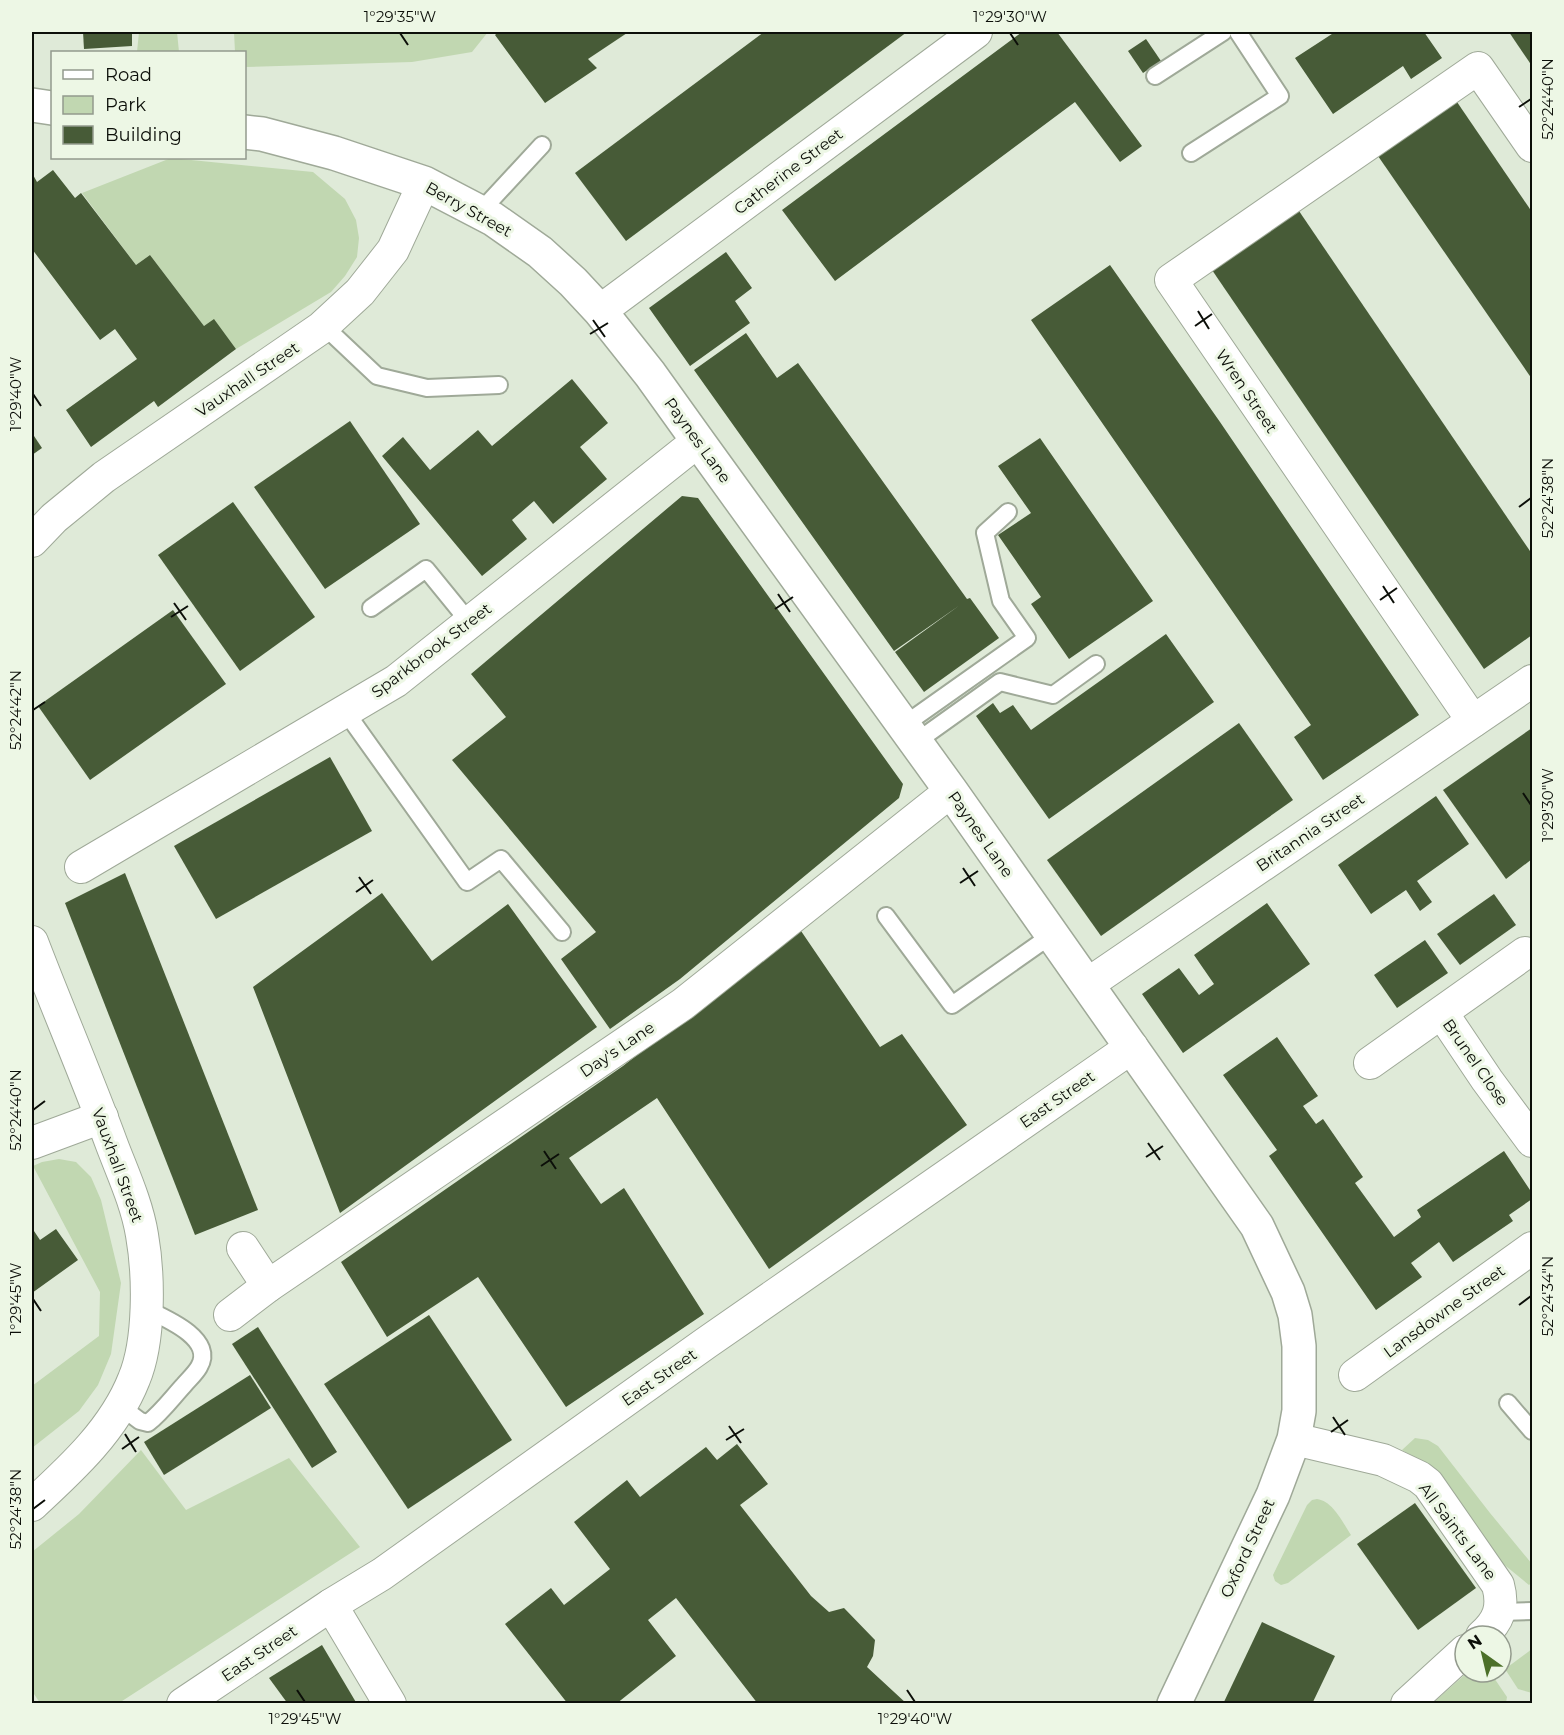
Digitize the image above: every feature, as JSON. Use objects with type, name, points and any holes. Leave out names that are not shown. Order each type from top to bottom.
[{"type":"street","name":"Catherine Street","points":[[600,311],[976,32]]},
{"type":"street","name":"Wren Street","points":[[1473,722],[1171,280],[1478,68],[1533,146]]},
{"type":"street","points":[[32,105],[51,108]]},
{"type":"street","name":"Berry Street","points":[[246,132],[262,134],[334,153],[423,183],[493,219],[540,252],[600,311]]},
{"type":"street","name":"Vauxhall Street","points":[[32,541],[54,518],[104,477],[324,326],[360,292],[393,250],[423,183]]},
{"type":"street","name":"Paynes Lane","points":[[600,311],[650,374],[951,791],[1257,1226],[1288,1292],[1299,1346],[1300,1386]]},
{"type":"street","name":"Sparkbrook Street","points":[[81,867],[396,681],[698,441]]},
{"type":"street","name":"Britannia Street","points":[[1088,984],[1533,681]]},
{"type":"street","name":"Day's Lane","points":[[230,1315],[268,1286],[683,1004],[951,791]]},
{"type":"street","name":"Vauxhall Street","points":[[32,942],[102,1117],[133,1202],[142,1234],[146,1272],[146,1309],[135,1379],[102,1433],[32,1505]]},
{"type":"street","name":"Brunel Close","points":[[1370,1063],[1525,953]]},
{"type":"street","name":"Brunel Close","points":[[1442,1013],[1486,1080],[1533,1141]]},
{"type":"street","name":"East Street","points":[[183,1704],[331,1605],[382,1574],[716,1336],[1132,1047]]},
{"type":"street","points":[[32,1143],[102,1117]]},
{"type":"street","points":[[243,1248],[268,1286]]},
{"type":"street","name":"Lansdowne Street","points":[[1355,1375],[1533,1248]]},
{"type":"street","name":"Oxford Street","points":[[1174,1704],[1273,1495],[1294,1439],[1299,1411],[1300,1386]]},
{"type":"street","name":"All Saints Lane","points":[[1294,1439],[1383,1460],[1406,1470],[1428,1484],[1498,1585],[1502,1598],[1491,1624]]},
{"type":"street","points":[[331,1605],[390,1704]]},
{"type":"street","points":[[1407,1704],[1453,1663]]},
{"type":"lane","points":[[1155,76],[1223,32]]},
{"type":"lane","points":[[1191,153],[1280,96],[1238,32]]},
{"type":"lane","points":[[480,212],[543,145]]},
{"type":"lane","points":[[324,326],[377,376],[427,388],[499,385]]},
{"type":"lane","points":[[910,734],[1027,638],[1001,601],[985,533],[1008,513]]},
{"type":"lane","points":[[371,608],[426,569],[470,623]]},
{"type":"lane","points":[[910,734],[1000,682],[1053,695],[1096,664]]},
{"type":"lane","points":[[345,711],[467,882],[501,859],[562,932]]},
{"type":"lane","points":[[886,916],[952,1005],[1053,934]]},
{"type":"lane","points":[[120,1406],[140,1421],[148,1423],[158,1415],[200,1366],[202,1354],[197,1341],[178,1323],[146,1309]]},
{"type":"lane","points":[[1508,1403],[1533,1431]]},
{"type":"lane","points":[[1491,1624],[1533,1611]]},
{"type":"green space","points":[[139,32],[177,32],[179,51],[137,51]]},
{"type":"green space","points":[[234,32],[488,32],[472,52],[412,62],[246,67],[246,51],[235,51]]},
{"type":"green space","points":[[168,159],[313,172],[345,199],[356,220],[359,238],[357,257],[331,292],[236,349],[214,320],[204,326],[150,255],[136,265],[82,193]]},
{"type":"green space","points":[[59,1159],[76,1162],[91,1177],[101,1200],[121,1283],[111,1354],[98,1385],[79,1411],[32,1448],[32,1386],[99,1336],[100,1292],[33,1166]]},
{"type":"green space","points":[[1415,1438],[1428,1440],[1438,1446],[1532,1564],[1532,1582],[1529,1585],[1496,1558],[1423,1463],[1402,1450]]},
{"type":"green space","points":[[141,1450],[186,1510],[289,1458],[360,1547],[119,1703],[40,1703],[32,1691],[32,1552],[79,1514]]},
{"type":"green space","points":[[1317,1499],[1333,1508],[1351,1535],[1288,1583],[1281,1585],[1275,1581],[1273,1575],[1307,1505]]},
{"type":"green space","points":[[1532,1649],[1532,1693],[1518,1689],[1513,1681],[1513,1663]]},
{"type":"green space","points":[[1454,1684],[1498,1684],[1507,1697],[1506,1703],[1433,1703]]},
{"type":"building","points":[[83,32],[132,32],[132,46],[84,49]]},
{"type":"building","points":[[498,32],[627,33],[588,59],[597,68],[545,103],[495,35]]},
{"type":"building","points":[[764,32],[907,32],[626,241],[575,173]]},
{"type":"building","points":[[1022,32],[1057,32],[1142,146],[1120,162],[1075,102],[835,281],[782,210]]},
{"type":"building","points":[[1335,32],[1424,32],[1442,58],[1411,79],[1403,66],[1333,114],[1295,58]]},
{"type":"building","points":[[1509,32],[1532,32],[1532,66],[1515,41]]},
{"type":"building","points":[[1146,39],[1161,61],[1143,73],[1128,51]]},
{"type":"building","points":[[1457,102],[1532,212],[1532,379],[1378,156]]},
{"type":"building","points":[[53,170],[75,198],[81,193],[136,265],[150,255],[204,326],[214,319],[236,349],[158,407],[154,401],[91,447],[66,410],[137,359],[115,329],[100,340],[32,249],[32,173],[37,182]]},
{"type":"building","points":[[1299,211],[1532,554],[1532,635],[1484,669],[1212,270]]},
{"type":"building","points":[[726,252],[752,288],[735,301],[750,323],[690,366],[649,308]]},
{"type":"building","points":[[1110,265],[1220,422],[1419,715],[1323,780],[1294,737],[1311,725],[1031,320]]},
{"type":"building","points":[[746,333],[777,378],[798,363],[967,599],[970,598],[999,638],[924,692],[895,652],[960,605],[894,651],[694,370]]},
{"type":"building","points":[[572,379],[608,423],[580,447],[607,479],[553,524],[534,501],[512,520],[527,539],[482,576],[382,456],[403,437],[430,470],[478,430],[492,446]]},
{"type":"building","points":[[350,421],[420,524],[325,589],[254,487]]},
{"type":"building","points":[[32,433],[42,448],[32,455]]},
{"type":"building","points":[[1040,438],[1153,601],[1069,659],[1031,604],[1041,597],[998,535],[1031,513],[998,466]]},
{"type":"building","points":[[682,496],[698,498],[903,784],[899,798],[680,979],[610,1029],[561,959],[596,932],[452,760],[506,717],[471,674]]},
{"type":"building","points":[[233,502],[315,617],[240,671],[158,555]]},
{"type":"building","points":[[173,610],[226,684],[90,780],[38,706]]},
{"type":"building","points":[[1166,634],[1214,702],[1049,819],[976,716],[993,703],[1000,713],[1013,705],[1031,730]]},
{"type":"building","points":[[1239,723],[1293,800],[1101,936],[1047,860]]},
{"type":"building","points":[[1532,728],[1532,859],[1506,879],[1443,790]]},
{"type":"building","points":[[330,757],[372,831],[216,919],[174,846]]},
{"type":"building","points":[[1436,796],[1469,844],[1417,881],[1432,902],[1420,911],[1406,890],[1371,914],[1338,865]]},
{"type":"building","points":[[125,873],[258,1210],[195,1235],[65,903]]},
{"type":"building","points":[[382,893],[432,961],[508,904],[597,1027],[340,1213],[253,987]]},
{"type":"building","points":[[1494,894],[1516,925],[1460,965],[1437,934]]},
{"type":"building","points":[[1267,903],[1310,964],[1183,1053],[1142,994],[1179,968],[1199,995],[1214,984],[1194,955]]},
{"type":"building","points":[[799,928],[880,1047],[902,1034],[967,1125],[769,1269],[657,1098],[569,1158],[601,1204],[624,1188],[704,1314],[566,1407],[478,1277],[387,1337],[341,1262],[623,1066]]},
{"type":"building","points":[[1425,940],[1448,973],[1397,1008],[1374,975]]},
{"type":"building","points":[[1277,1037],[1318,1096],[1303,1106],[1316,1124],[1323,1119],[1363,1177],[1355,1183],[1394,1237],[1421,1217],[1417,1210],[1504,1151],[1532,1193],[1532,1199],[1509,1215],[1513,1221],[1453,1262],[1439,1242],[1411,1263],[1422,1277],[1376,1310],[1269,1156],[1277,1150],[1223,1075]]},
{"type":"building","points":[[32,1228],[40,1240],[56,1229],[78,1260],[32,1293]]},
{"type":"building","points":[[429,1315],[512,1440],[408,1509],[324,1384]]},
{"type":"building","points":[[258,1327],[337,1452],[312,1468],[232,1344]]},
{"type":"building","points":[[250,1375],[271,1408],[164,1475],[144,1442]]},
{"type":"building","points":[[737,1444],[768,1484],[740,1505],[811,1596],[829,1612],[844,1608],[875,1640],[873,1656],[867,1667],[907,1704],[758,1704],[676,1598],[648,1620],[676,1656],[616,1704],[568,1704],[505,1624],[551,1588],[564,1605],[610,1569],[574,1522],[627,1480],[640,1497],[706,1447],[717,1460]]},
{"type":"building","points":[[1415,1503],[1476,1588],[1418,1630],[1357,1544]]},
{"type":"building","points":[[1262,1622],[1335,1656],[1312,1704],[1223,1704]]},
{"type":"building","points":[[322,1645],[357,1704],[288,1704],[269,1678]]}]
